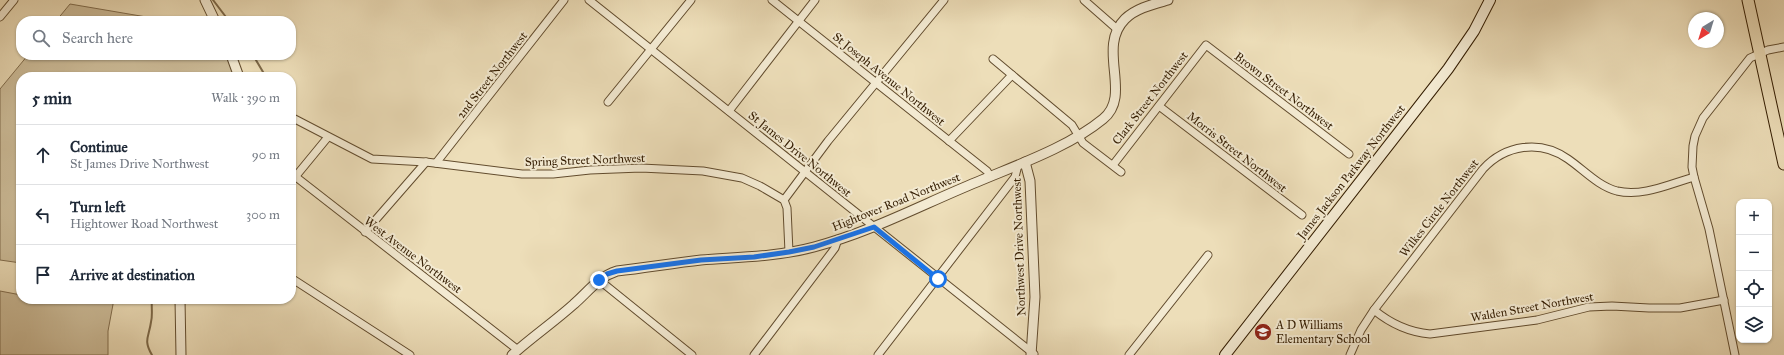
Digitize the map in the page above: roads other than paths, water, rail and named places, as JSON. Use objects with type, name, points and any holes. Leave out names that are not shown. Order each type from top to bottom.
[{"type":"main road","name":"James Jackson Parkway Northwest","points":[[1225,355],[1448,69],[1474,31],[1490,0]]},
{"type":"main road","points":[[1748,0],[1784,164]]},
{"type":"street","points":[[0,18],[14,0]]},
{"type":"street","points":[[205,0],[213,16]]},
{"type":"street","name":"2nd Street Northwest","points":[[436,164],[564,0]]},
{"type":"street","name":"St James Drive Northwest","points":[[589,0],[1033,354]]},
{"type":"street","points":[[608,102],[691,0]]},
{"type":"street","name":"St Joseph Avenue Northwest","points":[[772,0],[949,141],[990,176]]},
{"type":"street","points":[[729,111],[815,0]]},
{"type":"street","points":[[789,252],[787,208],[784,200],[806,173],[828,141],[944,0]]},
{"type":"street","points":[[1084,0],[1117,29],[1126,18],[1136,12],[1168,0]]},
{"type":"street","name":"Hightower Road Northwest","points":[[515,352],[575,304],[607,274],[617,271],[701,260],[754,257],[789,252],[838,239],[874,227],[1022,163],[1078,136],[1105,118],[1114,104],[1116,89],[1112,60],[1113,42],[1117,29]]},
{"type":"street","name":"Clark Street Northwest","points":[[1113,165],[1206,45]]},
{"type":"street","name":"Brown Street Northwest","points":[[1206,45],[1349,154]]},
{"type":"street","points":[[1735,355],[1709,229],[1694,177],[1692,167],[1693,146],[1695,136],[1703,118],[1750,58],[1759,53],[1784,47]]},
{"type":"street","points":[[993,59],[1072,125],[1083,143],[1121,172]]},
{"type":"street","points":[[233,60],[238,72]]},
{"type":"street","points":[[949,141],[1012,75]]},
{"type":"street","name":"Morris Street Northwest","points":[[1159,106],[1302,216]]},
{"type":"street","name":"Spring Street Northwest","points":[[296,120],[372,159],[426,162],[522,174],[553,174],[590,170],[641,168],[703,171],[742,178],[760,186],[784,200]]},
{"type":"street","points":[[296,176],[328,137]]},
{"type":"street","name":"Wilkes Circle Northwest","points":[[1350,355],[1358,334],[1374,310],[1483,169],[1490,161],[1509,150],[1529,146],[1551,150],[1568,159],[1604,186],[1626,192],[1646,191],[1694,177]]},
{"type":"street","points":[[365,232],[426,162]]},
{"type":"street","points":[[878,355],[1015,177],[1022,163]]},
{"type":"street","name":"Northwest Drive Northwest","points":[[1022,163],[1030,181],[1034,297],[1033,354]]},
{"type":"street","name":"West Avenue Northwest","points":[[296,182],[365,232],[515,352]]},
{"type":"street","points":[[754,355],[835,248],[838,239]]},
{"type":"street","points":[[1129,355],[1208,254]]},
{"type":"street","points":[[599,280],[692,355]]},
{"type":"street","points":[[296,281],[410,355]]},
{"type":"street","name":"Walden Street Northwest","points":[[1374,310],[1399,327],[1420,333],[1430,334],[1537,320],[1589,307],[1612,306],[1680,308],[1724,300]]},
{"type":"street","points":[[180,304],[181,355]]},
{"type":"waterway","points":[[213,0],[225,16]]},
{"type":"waterway","points":[[256,60],[263,72]]},
{"type":"waterway","points":[[152,304],[152,319],[147,338],[149,350],[152,355]]},
{"type":"place","name":"A D Williams Elementary School","points":[[1263,332]]}]
